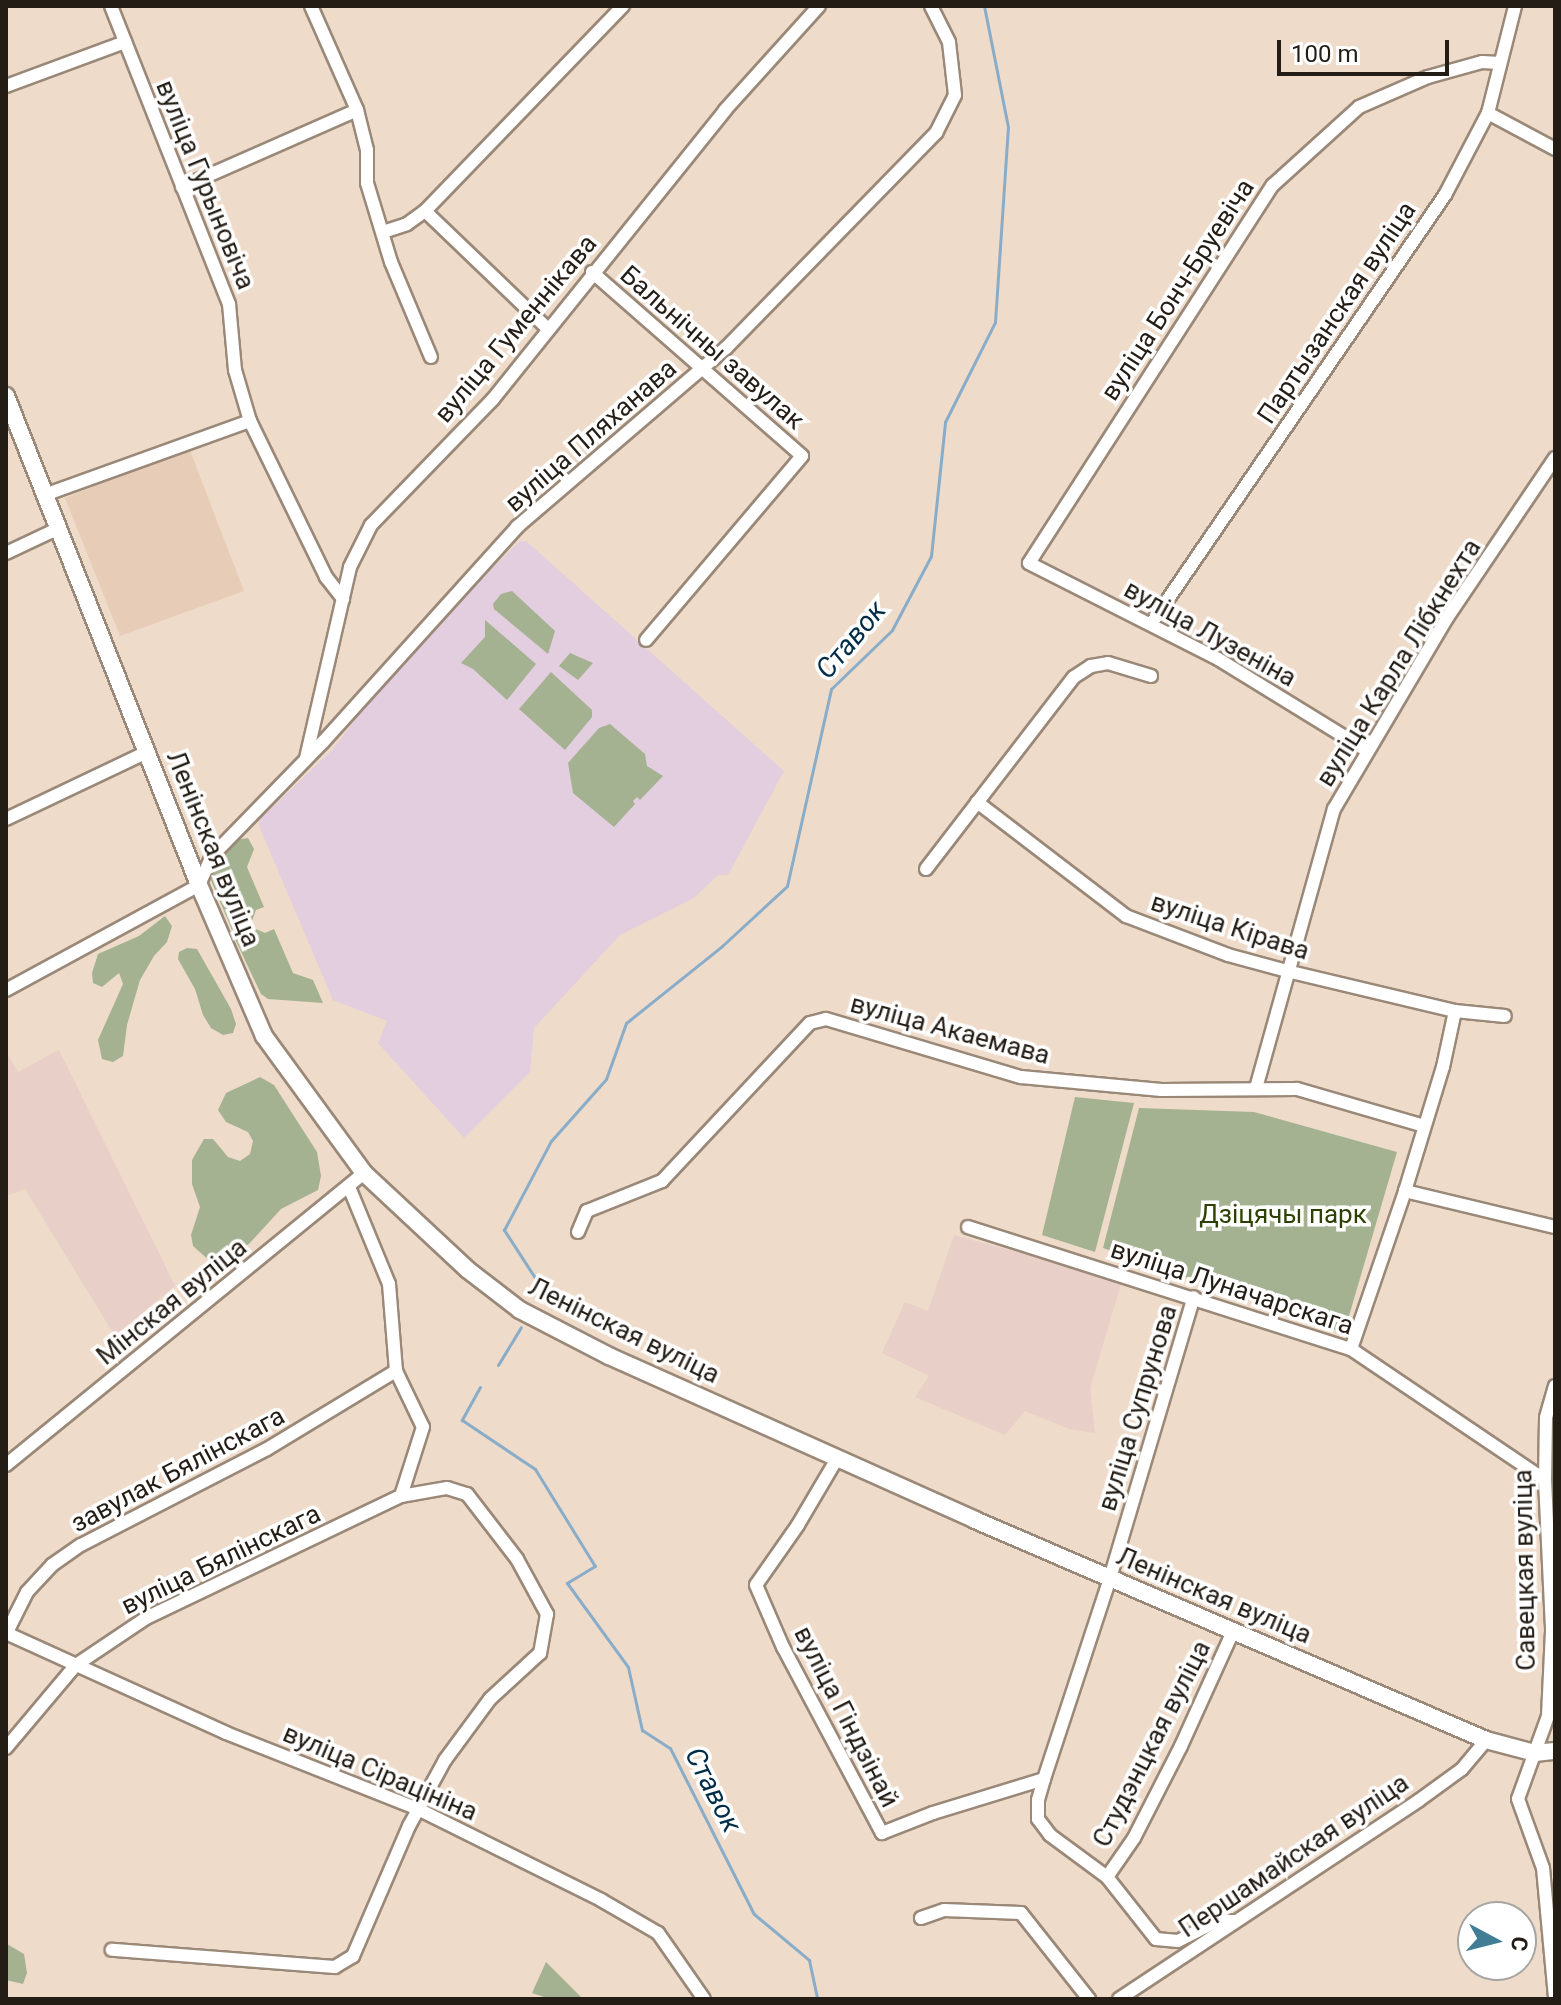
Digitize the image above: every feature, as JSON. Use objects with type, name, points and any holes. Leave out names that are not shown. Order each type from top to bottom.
[{"type":"main road","name":"Ленінская вуліца","points":[[6,396],[199,885],[264,1036],[364,1173],[457,1260],[520,1310],[609,1356],[1110,1578],[1486,1740],[1535,1753],[1555,1751]]},
{"type":"street","name":"вуліца Гурыновіча","points":[[111,6],[229,304],[235,370],[250,421],[326,577],[343,599]]},
{"type":"street","points":[[311,6],[357,110],[367,150],[367,183],[391,262],[431,357]]},
{"type":"street","points":[[383,232],[407,224],[425,211],[623,6]]},
{"type":"street","name":"вуліца Гуменнікава","points":[[305,761],[350,567],[371,525],[493,399],[725,110],[819,6]]},
{"type":"street","name":"вуліца Пляханава","points":[[199,885],[212,856],[305,761],[517,527],[704,368],[936,133],[955,95],[949,42],[931,6]]},
{"type":"street","name":"Партызанская вуліца","points":[[1151,624],[1445,195],[1488,113],[1515,6]]},
{"type":"street","points":[[6,86],[125,42]]},
{"type":"street","name":"вуліца Бонч-Бруевіча","points":[[1029,563],[1273,185],[1359,107],[1428,77],[1482,62],[1500,63]]},
{"type":"street","points":[[182,187],[357,110]]},
{"type":"street","points":[[1488,113],[1555,149]]},
{"type":"street","points":[[425,211],[547,328]]},
{"type":"street","name":"Бальнічны завулак","points":[[592,272],[802,456],[646,640]]},
{"type":"street","points":[[44,495],[250,421]]},
{"type":"street","name":"вуліца Карла Лібкнехта","points":[[1256,1088],[1291,972],[1334,809],[1366,750],[1447,618],[1555,458]]},
{"type":"street","points":[[6,553],[57,529]]},
{"type":"street","name":"вуліца Лузеніна","points":[[1029,563],[1218,659],[1366,750]]},
{"type":"street","points":[[926,869],[1074,677],[1091,666],[1108,663],[1151,676]]},
{"type":"street","points":[[6,819],[147,752]]},
{"type":"street","name":"вуліца Кірава","points":[[977,802],[1058,868],[1126,916],[1228,955],[1291,972],[1455,1011],[1505,1016]]},
{"type":"street","points":[[6,990],[199,885]]},
{"type":"street","points":[[1351,1349],[1405,1191],[1443,1067],[1455,1011]]},
{"type":"street","name":"вуліца Акаемава","points":[[578,1232],[587,1211],[662,1181],[810,1023],[826,1019],[1021,1077],[1161,1090],[1297,1089],[1424,1126]]},
{"type":"street","name":"Мінская вуліца","points":[[6,1465],[364,1173]]},
{"type":"street","points":[[349,1187],[389,1284],[396,1371],[423,1427],[401,1496]]},
{"type":"street","points":[[1405,1191],[1555,1227]]},
{"type":"street","name":"вуліца Луначарскага","points":[[968,1227],[1351,1349],[1545,1480]]},
{"type":"street","name":"вуліца Супрунова","points":[[1044,1779],[1110,1578],[1194,1297]]},
{"type":"street","name":"завулак Бялінскага","points":[[6,1634],[27,1592],[52,1565],[81,1545],[267,1449],[396,1371]]},
{"type":"street","name":"Савецкая вуліца","points":[[1555,1386],[1546,1418],[1545,1480],[1550,1501],[1552,1631],[1548,1716],[1518,1799],[1543,1868],[1555,1997]]},
{"type":"street","name":"вуліца Гіндзінай","points":[[838,1457],[798,1525],[756,1585],[783,1647],[882,1833],[933,1813],[1044,1779]]},
{"type":"street","name":"вуліца Бялінскага","points":[[6,1748],[76,1665],[146,1618],[401,1496],[447,1488],[467,1494],[517,1559],[547,1614],[540,1653],[490,1699],[468,1726],[418,1809]]},
{"type":"street","name":"Студэнцкая вуліца","points":[[1107,1877],[1134,1838],[1176,1758],[1234,1629]]},
{"type":"street","name":"вуліца Сірацініна","points":[[6,1634],[226,1733],[418,1809],[601,1900],[658,1933],[704,1999]]},
{"type":"street","name":"Першамайская вуліца","points":[[1119,1999],[1418,1801],[1462,1769],[1486,1740]]},
{"type":"street","points":[[1044,1779],[1038,1800],[1038,1819],[1050,1835],[1107,1877],[1156,1939],[1178,1941],[1217,1921],[1234,1921]]},
{"type":"street","points":[[112,1950],[335,1967],[353,1956],[418,1809]]},
{"type":"street","points":[[921,1918],[944,1910],[1021,1913],[1089,1999]]},
{"type":"shaded area","points":[[189,448],[244,591],[120,636],[65,498]]},
{"type":"shaded area","points":[[520,541],[526,541],[784,771],[728,875],[718,875],[694,898],[620,935],[534,1028],[530,1072],[464,1138],[378,1043],[387,1021],[333,1000],[259,820],[332,750],[403,658],[401,656]]},
{"type":"shaded area","points":[[59,1050],[175,1286],[115,1336],[25,1189],[6,1196],[6,1051],[18,1072]]},
{"type":"shaded area","points":[[954,1235],[1122,1281],[1090,1388],[1095,1433],[1069,1429],[1025,1411],[1005,1435],[915,1397],[929,1376],[882,1353],[905,1302],[928,1311]]},
{"type":"green space","points":[[512,591],[555,631],[548,654],[494,609],[493,604],[501,594]]},
{"type":"green space","points":[[485,620],[536,664],[507,700],[473,669],[461,663],[485,637]]},
{"type":"green space","points":[[570,653],[593,663],[578,680],[559,666]]},
{"type":"green space","points":[[551,672],[592,710],[592,717],[565,750],[519,709]]},
{"type":"green space","points":[[610,724],[645,754],[647,766],[663,776],[640,800],[637,797],[633,801],[635,804],[614,827],[573,793],[568,763],[599,728]]},
{"type":"green space","points":[[248,838],[254,849],[247,867],[264,907],[256,910],[252,921],[232,930],[210,878],[213,862],[236,840]]},
{"type":"green space","points":[[165,916],[172,926],[167,942],[154,956],[140,980],[127,1025],[123,1056],[113,1062],[102,1059],[98,1040],[123,984],[119,973],[102,987],[93,983],[92,973],[98,954],[139,936]]},
{"type":"green space","points":[[256,929],[265,933],[274,929],[293,973],[313,980],[323,1003],[268,999],[261,994],[235,939]]},
{"type":"green space","points":[[187,948],[197,949],[231,1009],[236,1024],[233,1033],[223,1035],[211,1028],[203,1015],[195,989],[178,959],[179,952]]},
{"type":"green space","points":[[260,1077],[274,1085],[317,1152],[321,1176],[318,1190],[281,1209],[249,1244],[212,1263],[193,1246],[191,1235],[200,1207],[192,1184],[192,1160],[204,1139],[213,1139],[228,1157],[240,1161],[250,1154],[253,1141],[248,1132],[226,1122],[218,1110],[226,1093]]},
{"type":"green space","points":[[1075,1097],[1134,1103],[1095,1252],[1042,1235]]},
{"type":"green space","name":"Дзіцячы парк","points":[[1139,1108],[1254,1112],[1397,1152],[1344,1333],[1103,1248]]},
{"type":"green space","points":[[7,1944],[24,1954],[27,1973],[23,1984],[6,1980]]},
{"type":"green space","points":[[546,1962],[583,1999],[550,1999],[532,1993]]},
{"type":"waterway","name":"Ставок","points":[[543,1290],[504,1230],[551,1141],[606,1079],[626,1023],[722,946],[787,886],[831,689],[892,630],[931,556],[945,422],[995,322],[1008,127],[984,6]]},
{"type":"waterway","name":"Ставок","points":[[498,1365],[521,1327]]},
{"type":"waterway","name":"Ставок","points":[[480,1387],[462,1420],[535,1469],[595,1566],[567,1583],[628,1667],[642,1730],[670,1748],[754,1914],[809,1960],[817,1999]]}]
